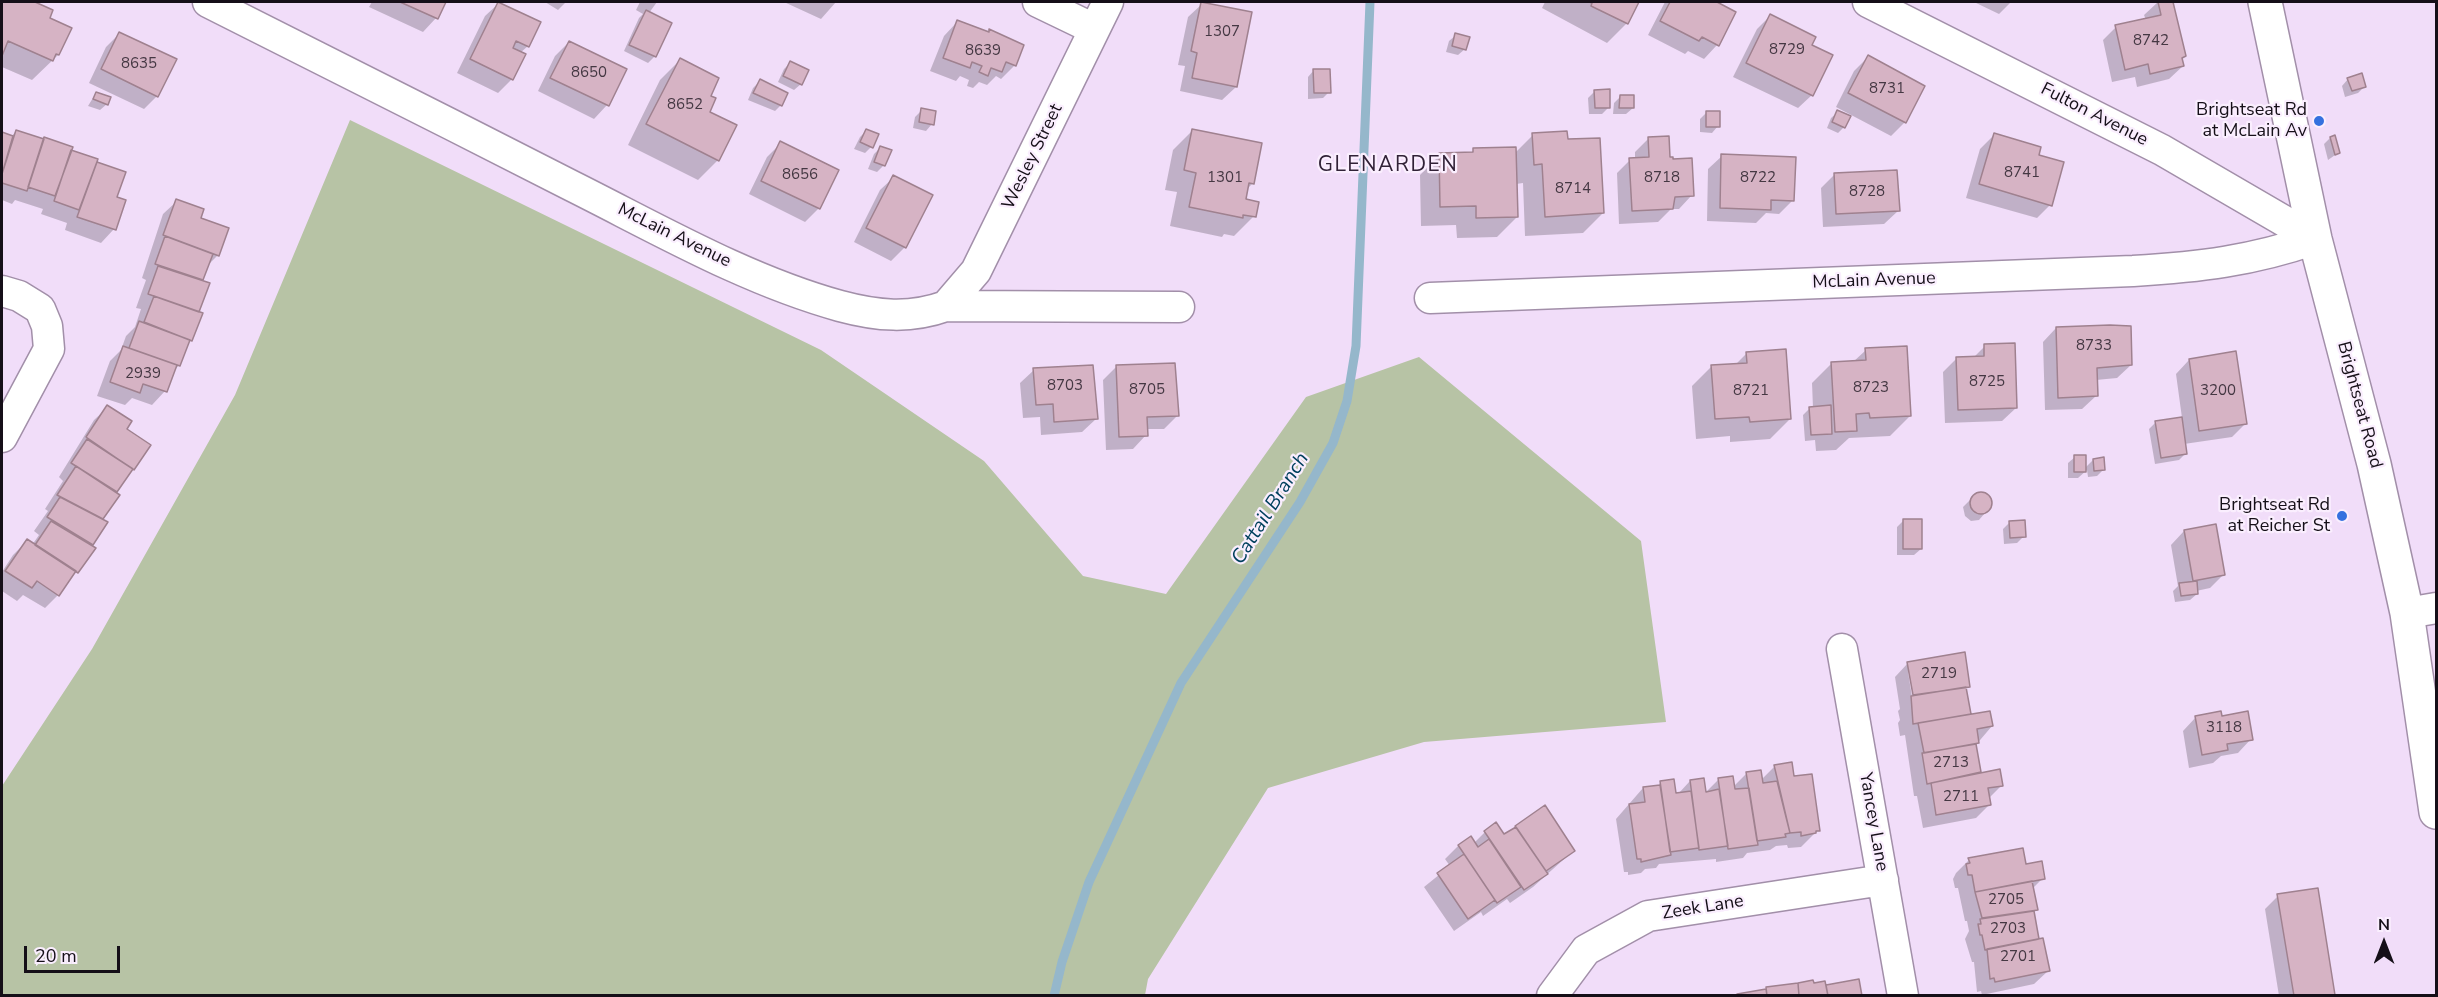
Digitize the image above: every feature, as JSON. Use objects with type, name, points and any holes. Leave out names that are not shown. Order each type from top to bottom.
[{"type":"street","name":"McLain Avenue","points":[[208,2],[667,234],[780,285],[841,306],[888,315],[924,314],[946,306],[1179,307]]},
{"type":"street","points":[[1038,2],[1094,29]]},
{"type":"street","name":"Wesley Street","points":[[946,306],[976,271],[1047,131],[1108,2]]},
{"type":"street","name":"Fulton Avenue","points":[[1868,2],[2162,150],[2315,239]]},
{"type":"street","name":"Brightseat Road","points":[[2265,2],[2315,239],[2374,464],[2422,610],[2436,812]]},
{"type":"street","name":"McLain Avenue","points":[[1430,298],[2188,268],[2253,258],[2315,239]]},
{"type":"street","points":[[2,291],[19,296],[39,309],[47,326],[49,349],[2,438]]},
{"type":"street","name":"Yancey Lane","points":[[1842,649],[1903,996]]},
{"type":"street","name":"Zeek Lane","points":[[1552,996],[1586,950],[1648,916],[1883,880]]},
{"type":"green space","points":[[350,120],[821,350],[984,461],[1083,576],[1166,594],[1306,397],[1419,357],[1641,541],[1666,722],[1424,742],[1268,788],[1148,979],[1145,995],[2,995],[2,786],[92,649],[235,395]]},
{"type":"building","points":[[2,2],[35,2],[53,10],[50,18],[72,28],[59,55],[56,54],[53,61],[8,41],[2,56]]},
{"type":"building","points":[[400,2],[446,2],[438,19]]},
{"type":"building","points":[[498,2],[541,22],[529,47],[516,41],[513,48],[526,54],[513,80],[470,59]]},
{"type":"building","points":[[1201,2],[1252,12],[1237,87],[1192,78],[1197,53],[1191,51]]},
{"type":"building","points":[[1589,2],[1639,2],[1628,24],[1591,6],[1592,3]]},
{"type":"building","points":[[1670,2],[1717,2],[1736,12],[1719,46],[1702,37],[1699,41],[1660,21]]},
{"type":"building","points":[[2158,2],[2173,2],[2186,56],[2182,58],[2184,66],[2150,74],[2148,64],[2125,70],[2115,25],[2161,15]]},
{"type":"building","points":[[646,10],[672,23],[656,57],[629,45]]},
{"type":"building","points":[[1770,14],[1816,37],[1812,45],[1833,55],[1813,96],[1746,63]]},
{"type":"building","points":[[957,20],[989,32],[989,29],[1024,45],[1016,66],[1006,62],[1002,72],[991,68],[988,76],[979,72],[982,66],[972,62],[970,68],[943,58]]},
{"type":"building","points":[[119,32],[177,59],[158,97],[101,69]]},
{"type":"building","points":[[1455,33],[1470,37],[1466,50],[1452,46]]},
{"type":"building","points":[[569,41],[627,69],[609,106],[550,78]]},
{"type":"building","points":[[1868,55],[1925,86],[1906,123],[1848,93]]},
{"type":"building","points":[[680,58],[719,78],[711,96],[716,98],[710,112],[737,125],[719,161],[646,124]]},
{"type":"building","points":[[790,61],[809,70],[802,85],[783,76]]},
{"type":"building","points":[[1313,69],[1330,69],[1331,93],[1314,93]]},
{"type":"building","points":[[2362,73],[2366,87],[2352,91],[2347,78]]},
{"type":"building","points":[[760,79],[788,93],[782,106],[753,93]]},
{"type":"building","points":[[1610,89],[1610,108],[1595,108],[1594,90]]},
{"type":"building","points":[[96,92],[111,97],[108,105],[93,99]]},
{"type":"building","points":[[1620,95],[1634,95],[1634,108],[1619,108]]},
{"type":"building","points":[[921,108],[936,111],[934,125],[919,122]]},
{"type":"building","points":[[1837,110],[1851,116],[1845,128],[1832,122]]},
{"type":"building","points":[[1706,111],[1720,111],[1720,127],[1706,127]]},
{"type":"building","points":[[866,129],[879,134],[873,148],[860,142]]},
{"type":"building","points":[[1192,129],[1262,143],[1254,184],[1249,183],[1246,199],[1259,202],[1256,217],[1243,215],[1243,218],[1189,207],[1196,173],[1184,170]]},
{"type":"building","points":[[16,130],[44,139],[27,191],[2,183],[2,174]]},
{"type":"building","points":[[1567,131],[1568,139],[1600,138],[1604,213],[1545,217],[1542,164],[1534,165],[1532,133]]},
{"type":"building","points":[[2,132],[13,136],[2,174]]},
{"type":"building","points":[[1994,133],[2041,147],[2039,155],[2064,162],[2052,206],[1979,184]]},
{"type":"building","points":[[2335,135],[2340,153],[2335,155],[2330,137]]},
{"type":"building","points":[[1669,136],[1670,157],[1673,159],[1692,158],[1694,196],[1675,197],[1673,209],[1632,211],[1629,158],[1649,157],[1648,137]]},
{"type":"building","points":[[44,137],[73,147],[55,196],[28,187]]},
{"type":"building","points":[[780,141],[839,170],[820,209],[761,181]]},
{"type":"building","points":[[880,146],[892,150],[885,166],[874,162]]},
{"type":"building","points":[[1516,147],[1518,217],[1476,218],[1476,206],[1440,207],[1439,153],[1473,152],[1473,148]]},
{"type":"building","points":[[71,150],[98,159],[79,210],[54,201]]},
{"type":"building","points":[[1721,154],[1796,157],[1794,201],[1771,200],[1771,210],[1720,208]]},
{"type":"building","points":[[97,162],[126,172],[117,197],[126,200],[116,230],[77,217]]},
{"type":"building","points":[[1897,170],[1900,211],[1836,214],[1834,173]]},
{"type":"building","points":[[893,175],[933,195],[906,248],[866,228]]},
{"type":"building","points":[[176,199],[204,209],[201,218],[229,228],[219,256],[163,235]]},
{"type":"building","points":[[165,236],[213,254],[203,280],[155,264]]},
{"type":"building","points":[[158,266],[210,283],[199,312],[148,294]]},
{"type":"building","points":[[154,296],[203,313],[192,341],[144,322]]},
{"type":"building","points":[[139,321],[190,340],[180,366],[129,348]]},
{"type":"building","points":[[2131,326],[2132,365],[2097,368],[2098,396],[2058,398],[2056,327]]},
{"type":"building","points":[[2015,343],[2017,408],[1958,410],[1956,357],[1984,356],[1984,344]]},
{"type":"building","points":[[123,346],[177,365],[167,392],[143,384],[140,393],[110,382]]},
{"type":"building","points":[[1907,346],[1911,416],[1870,418],[1869,413],[1856,414],[1857,431],[1835,432],[1831,362],[1866,360],[1865,348]]},
{"type":"building","points":[[1786,349],[1791,419],[1750,422],[1749,417],[1715,419],[1711,365],[1747,363],[1746,352]]},
{"type":"building","points":[[2236,351],[2247,424],[2199,431],[2189,359]]},
{"type":"building","points":[[1175,363],[1179,416],[1147,417],[1148,436],[1119,437],[1116,365]]},
{"type":"building","points":[[1093,365],[1098,419],[1054,422],[1053,404],[1036,405],[1033,368]]},
{"type":"building","points":[[107,405],[132,421],[127,429],[151,445],[134,470],[86,437]]},
{"type":"building","points":[[1831,405],[1832,434],[1811,435],[1809,407]]},
{"type":"building","points":[[2182,417],[2187,454],[2161,458],[2155,421]]},
{"type":"building","points":[[87,439],[133,469],[117,492],[71,463]]},
{"type":"building","points":[[2074,455],[2086,455],[2086,472],[2074,472]]},
{"type":"building","points":[[2104,457],[2105,470],[2094,471],[2093,459]]},
{"type":"building","points":[[76,466],[120,495],[103,519],[57,495]]},
{"type":"building","points":[[1977,492],[1985,492],[1992,499],[1992,507],[1985,514],[1977,514],[1970,507],[1970,499]]},
{"type":"building","points":[[60,497],[108,522],[93,545],[47,517]]},
{"type":"building","points":[[1903,519],[1922,519],[1922,549],[1903,549]]},
{"type":"building","points":[[2025,520],[2026,537],[2010,538],[2009,521]]},
{"type":"building","points":[[51,521],[96,548],[78,573],[35,545]]},
{"type":"building","points":[[2216,524],[2225,575],[2193,581],[2184,530]]},
{"type":"building","points":[[27,539],[76,571],[59,596],[37,581],[32,588],[5,571]]},
{"type":"building","points":[[2197,581],[2198,594],[2181,596],[2179,583]]},
{"type":"building","points":[[1965,652],[1970,687],[1913,695],[1907,662]]},
{"type":"building","points":[[1966,687],[1971,714],[1913,724],[1911,696]]},
{"type":"building","points":[[1990,711],[1993,726],[1977,729],[1979,743],[1924,753],[1918,723]]},
{"type":"building","points":[[2221,711],[2222,716],[2248,711],[2253,740],[2227,744],[2228,750],[2202,755],[2195,716]]},
{"type":"building","points":[[1976,744],[1981,772],[1927,784],[1922,753]]},
{"type":"building","points":[[1792,762],[1794,776],[1812,774],[1820,831],[1816,833],[1801,836],[1801,832],[1790,833],[1774,765]]},
{"type":"building","points":[[2000,769],[2003,786],[1988,788],[1991,805],[1936,815],[1931,783]]},
{"type":"building","points":[[1761,770],[1763,783],[1777,781],[1790,833],[1785,834],[1786,837],[1757,841],[1746,772]]},
{"type":"building","points":[[1733,776],[1735,789],[1749,788],[1758,845],[1728,849],[1718,778]]},
{"type":"building","points":[[1704,778],[1706,792],[1719,789],[1728,846],[1699,850],[1690,780]]},
{"type":"building","points":[[1674,779],[1676,793],[1691,791],[1699,848],[1670,852],[1660,781]]},
{"type":"building","points":[[1660,785],[1671,855],[1641,862],[1641,859],[1637,859],[1629,804],[1645,802],[1643,787]]},
{"type":"building","points":[[1545,805],[1575,851],[1546,871],[1515,826]]},
{"type":"building","points":[[1496,822],[1504,834],[1516,827],[1548,874],[1524,890],[1484,831]]},
{"type":"building","points":[[1471,836],[1478,847],[1489,839],[1521,887],[1497,903],[1458,845]]},
{"type":"building","points":[[2023,848],[2026,864],[2042,861],[2045,879],[1975,892],[1972,875],[1968,875],[1966,864],[1970,863],[1968,858]]},
{"type":"building","points":[[1464,854],[1495,900],[1468,919],[1437,873]]},
{"type":"building","points":[[2032,881],[2038,910],[1982,918],[1975,892]]},
{"type":"building","points":[[2318,888],[2335,995],[2294,996],[2277,894]]},
{"type":"building","points":[[2034,911],[2039,939],[1985,950],[1978,924],[1981,924],[1980,919]]},
{"type":"building","points":[[2043,938],[2050,971],[1995,982],[1994,978],[1990,979],[1987,949]]},
{"type":"building","points":[[1859,979],[1862,996],[1828,996],[1826,985]]},
{"type":"building","points":[[1813,980],[1814,983],[1825,981],[1828,996],[1799,996],[1798,983]]},
{"type":"building","points":[[1798,983],[1799,996],[1767,996],[1766,987]]},
{"type":"building","points":[[1766,989],[1767,996],[1737,996],[1737,994]]},
{"type":"waterway","name":"Cattail Branch","points":[[1054,996],[1062,962],[1089,882],[1181,683],[1300,502],[1333,443],[1347,401],[1356,346],[1370,2]]},
{"type":"place","name":"Brightseat Rd at McLain Av","points":[[2319,121]]},
{"type":"place","name":"Brightseat Rd at Reicher St","points":[[2342,516]]},
{"type":"district","name":"GLENARDEN","points":[[1388,166]]}]
